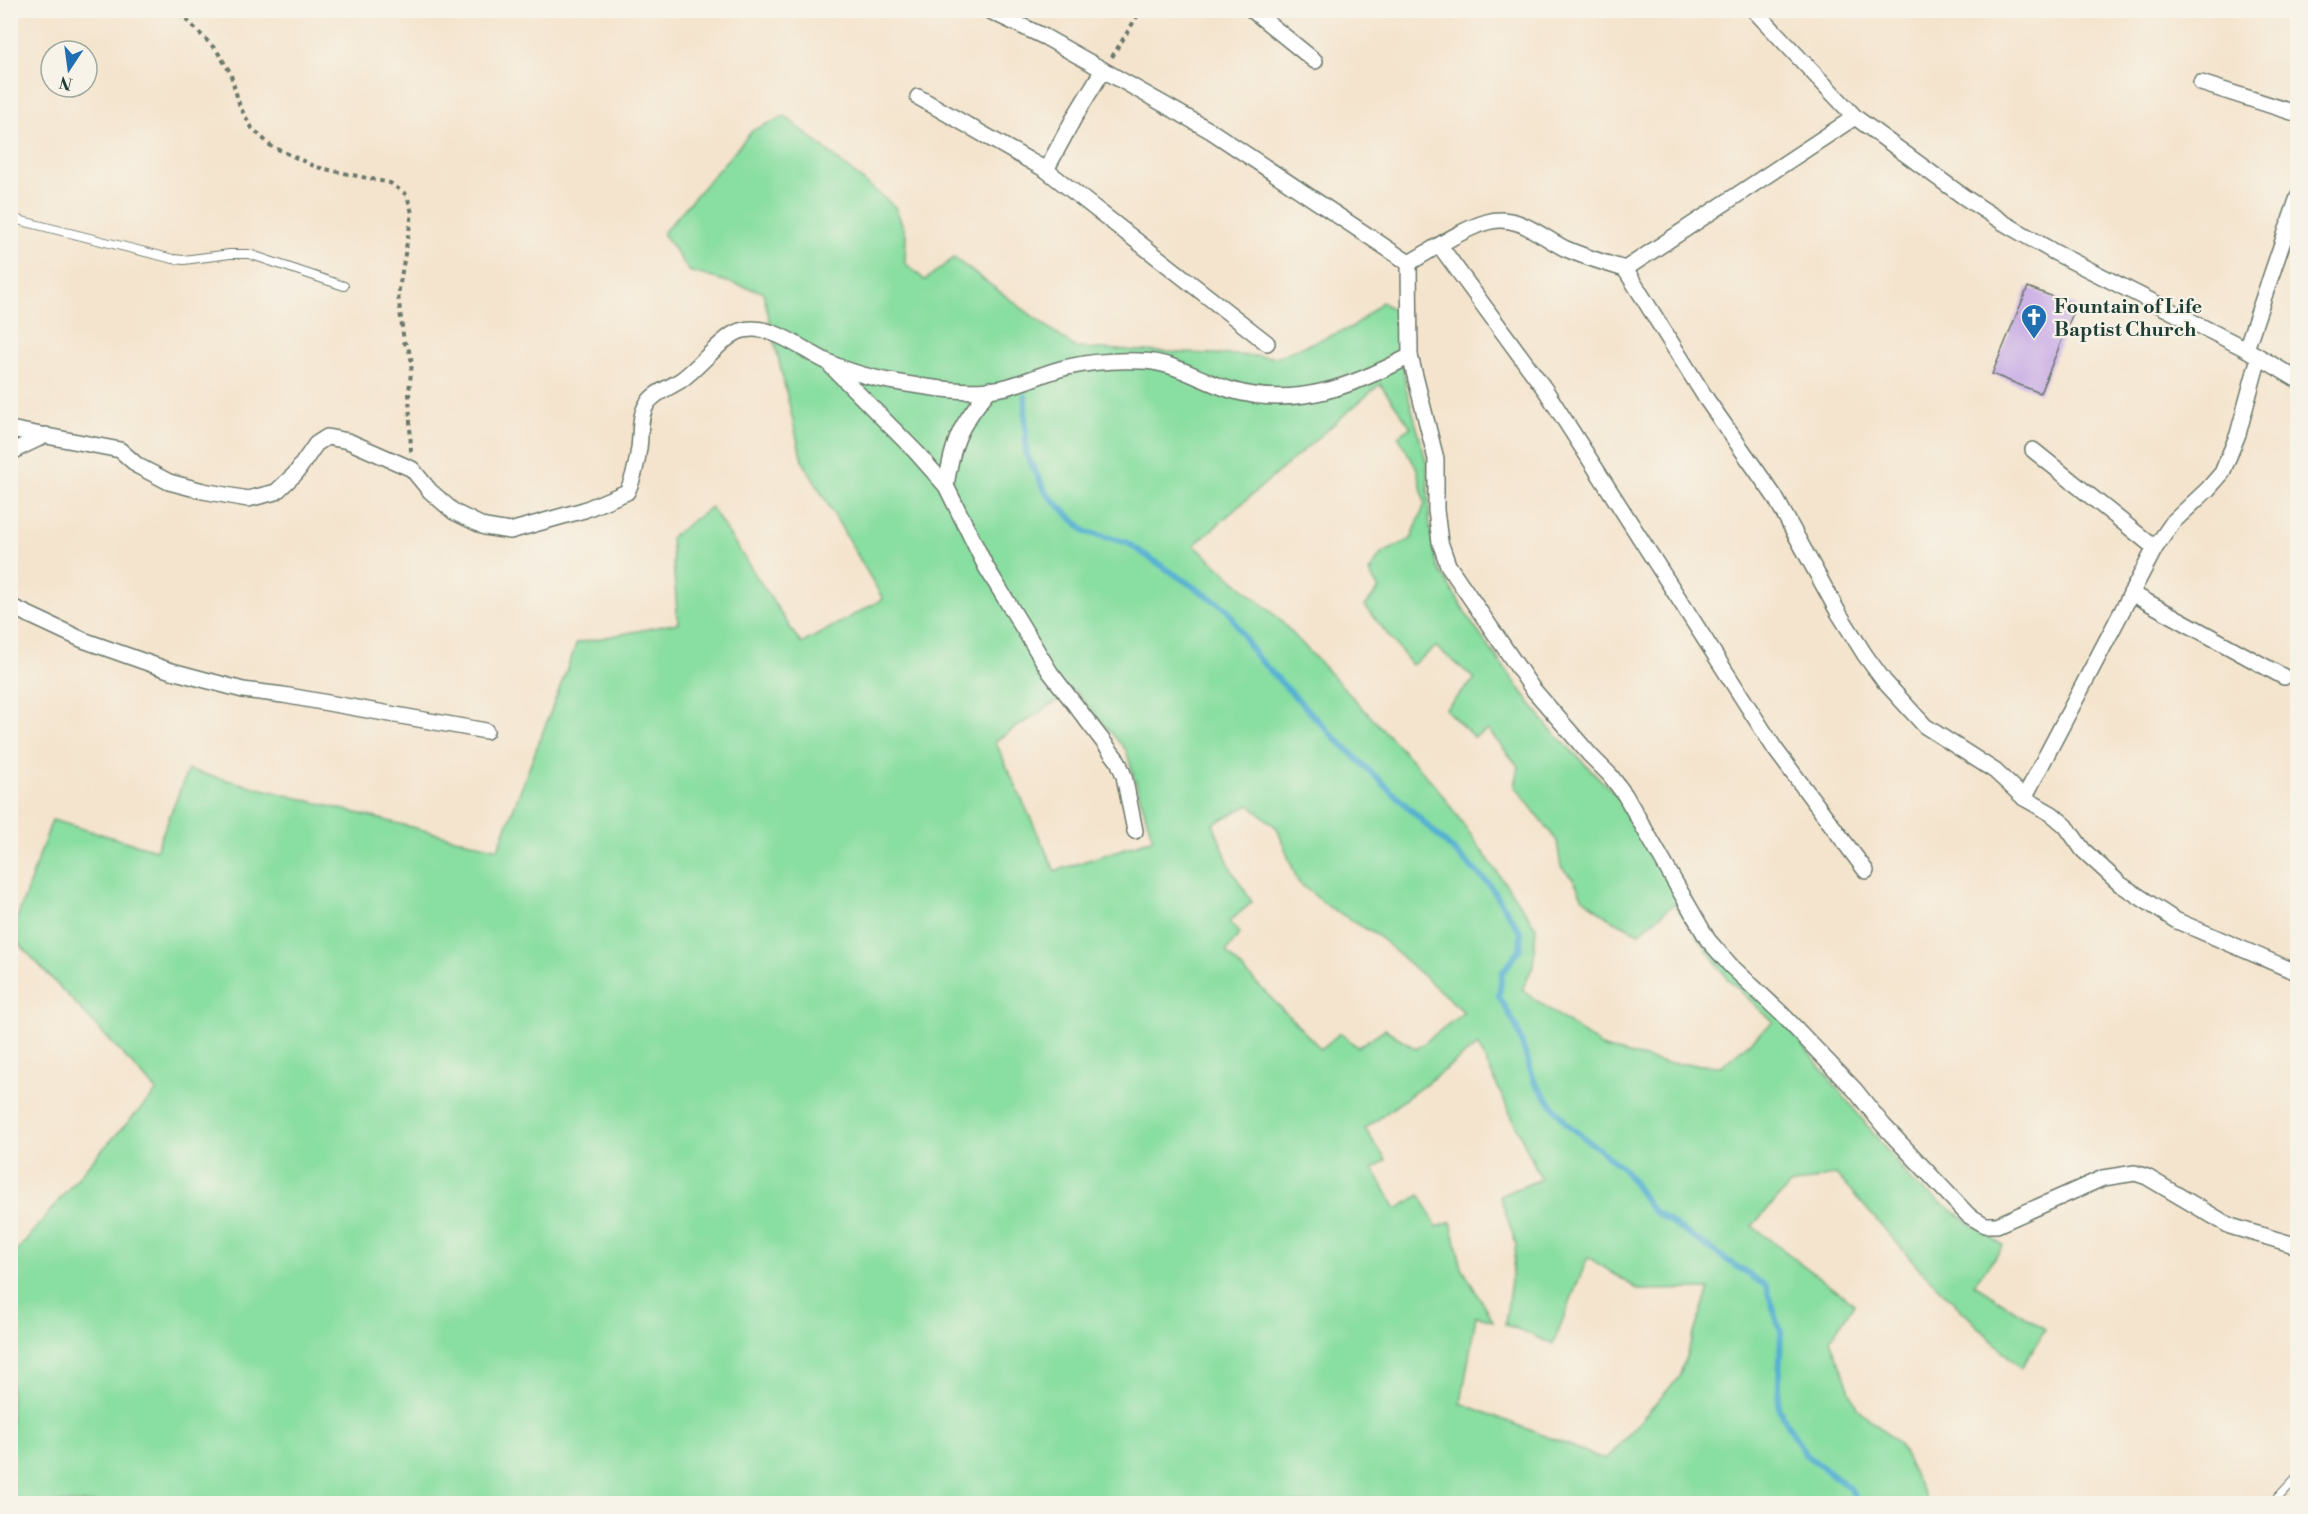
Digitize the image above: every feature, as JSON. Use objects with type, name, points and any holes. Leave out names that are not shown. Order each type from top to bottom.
[{"type":"street","points":[[988,10],[1104,70],[1211,131],[1409,262]]},
{"type":"street","points":[[1252,10],[1315,61]]},
{"type":"street","points":[[1754,10],[1855,117],[1964,196],[2054,252],[2246,349],[2298,380]]},
{"type":"street","points":[[1046,170],[1075,116],[1104,70]]},
{"type":"street","points":[[2201,83],[2298,114]]},
{"type":"street","points":[[918,97],[1046,170],[1267,342]]},
{"type":"street","points":[[1626,269],[1855,117]]},
{"type":"street","points":[[2246,349],[2298,197]]},
{"type":"street","points":[[1409,262],[1488,221],[1500,220],[1530,227],[1562,247],[1626,269],[1707,400],[1775,497],[1838,612],[1884,681],[1925,726],[1995,771],[2024,798],[2052,814],[2066,826],[2083,850],[2120,884],[2175,920],[2298,973]]},
{"type":"street","points":[[1440,246],[1546,391],[1776,749],[1866,872]]},
{"type":"street","points":[[1409,262],[1410,356],[1436,459],[1436,510],[1440,542],[1448,565],[1532,688],[1625,795],[1708,940],[1731,966],[1782,1014],[1855,1090],[1883,1125],[1968,1215],[1985,1225],[1997,1225],[2103,1178],[2135,1173],[2147,1177],[2230,1226],[2298,1246]]},
{"type":"street","points":[[10,429],[120,450],[138,466],[169,482],[248,499],[276,492],[296,473],[316,444],[327,437],[348,441],[412,469],[429,491],[454,512],[484,527],[510,531],[584,510],[627,492],[635,476],[641,424],[647,404],[660,392],[681,380],[739,331],[757,329],[797,343],[827,362],[916,452],[946,486],[986,567],[1050,672],[1119,761],[1135,831]]},
{"type":"street","points":[[827,362],[887,381],[979,391],[1003,388],[1069,367],[1142,361],[1172,366],[1230,390],[1256,395],[1287,396],[1342,387],[1369,377],[1410,356]]},
{"type":"street","points":[[2024,798],[2155,548],[2173,522],[2208,489],[2225,466],[2238,434],[2259,357]]},
{"type":"street","points":[[946,486],[951,453],[958,433],[990,389]]},
{"type":"street","points":[[10,454],[46,435]]},
{"type":"street","points":[[2033,450],[2155,548]]},
{"type":"street","points":[[2131,593],[2284,677]]},
{"type":"street","points":[[10,606],[83,640],[168,670],[243,690],[486,731]]},
{"type":"lane","points":[[10,218],[173,259],[249,254],[344,286]]},
{"type":"lane","points":[[2272,1503],[2298,1476]]},
{"type":"path","points":[[171,10],[184,18],[217,51],[230,72],[240,107],[252,128],[271,146],[316,167],[390,183],[407,195],[412,213],[398,295],[404,342],[408,347],[412,363],[410,392],[412,469]]},
{"type":"path","points":[[1104,70],[1141,10]]},
{"type":"green space","points":[[785,116],[895,207],[906,234],[905,263],[925,280],[954,258],[1076,348],[1276,357],[1353,327],[1382,302],[1396,312],[1406,388],[1427,464],[1430,528],[1437,566],[1475,628],[1548,727],[1618,797],[1672,889],[1790,1029],[1913,1183],[2003,1246],[1974,1284],[2045,1329],[2021,1369],[1920,1269],[1836,1174],[1790,1185],[1752,1226],[1854,1304],[1830,1340],[1857,1408],[1899,1444],[1928,1503],[11,1503],[11,1258],[90,1163],[157,1091],[11,935],[52,820],[156,850],[188,770],[498,849],[577,643],[678,623],[671,537],[711,507],[801,644],[883,599],[802,460],[763,292],[689,271],[663,233],[753,130]],"holes":[[[1380,384],[1411,427],[1398,436],[1417,469],[1425,504],[1411,539],[1381,554],[1369,572],[1379,589],[1365,606],[1412,665],[1436,647],[1475,679],[1445,709],[1474,737],[1488,730],[1519,767],[1515,786],[1557,841],[1561,867],[1574,880],[1582,897],[1607,917],[1639,933],[1674,904],[1727,978],[1773,1022],[1722,1066],[1665,1063],[1604,1048],[1522,990],[1533,966],[1536,927],[1436,786],[1277,617],[1194,545]],[[1074,690],[1126,750],[1153,839],[1055,871],[995,741]],[[1249,805],[1277,828],[1298,882],[1329,907],[1378,936],[1464,1012],[1416,1049],[1385,1029],[1358,1047],[1340,1033],[1321,1049],[1226,952],[1240,933],[1229,922],[1252,902],[1231,869],[1213,824]],[[1478,1045],[1541,1179],[1500,1196],[1516,1244],[1505,1324],[1553,1344],[1588,1257],[1639,1290],[1709,1289],[1679,1377],[1606,1460],[1461,1403],[1476,1316],[1493,1321],[1462,1268],[1451,1222],[1437,1227],[1420,1195],[1396,1209],[1373,1169],[1386,1160],[1365,1129]]]},
{"type":"building","name":"Fountain of Life Baptist Church","points":[[2028,287],[2076,306],[2040,393],[1992,374]]},
{"type":"waterway","points":[[1025,396],[1026,454],[1047,494],[1086,532],[1126,542],[1227,609],[1255,655],[1333,736],[1489,884],[1521,933],[1520,949],[1502,973],[1499,996],[1516,1026],[1535,1083],[1568,1125],[1624,1169],[1652,1210],[1766,1286],[1781,1332],[1778,1407],[1805,1454],[1850,1488],[1858,1504]]},
{"type":"place","name":"Fountain of Life Baptist Church","points":[[2034,340]]}]
